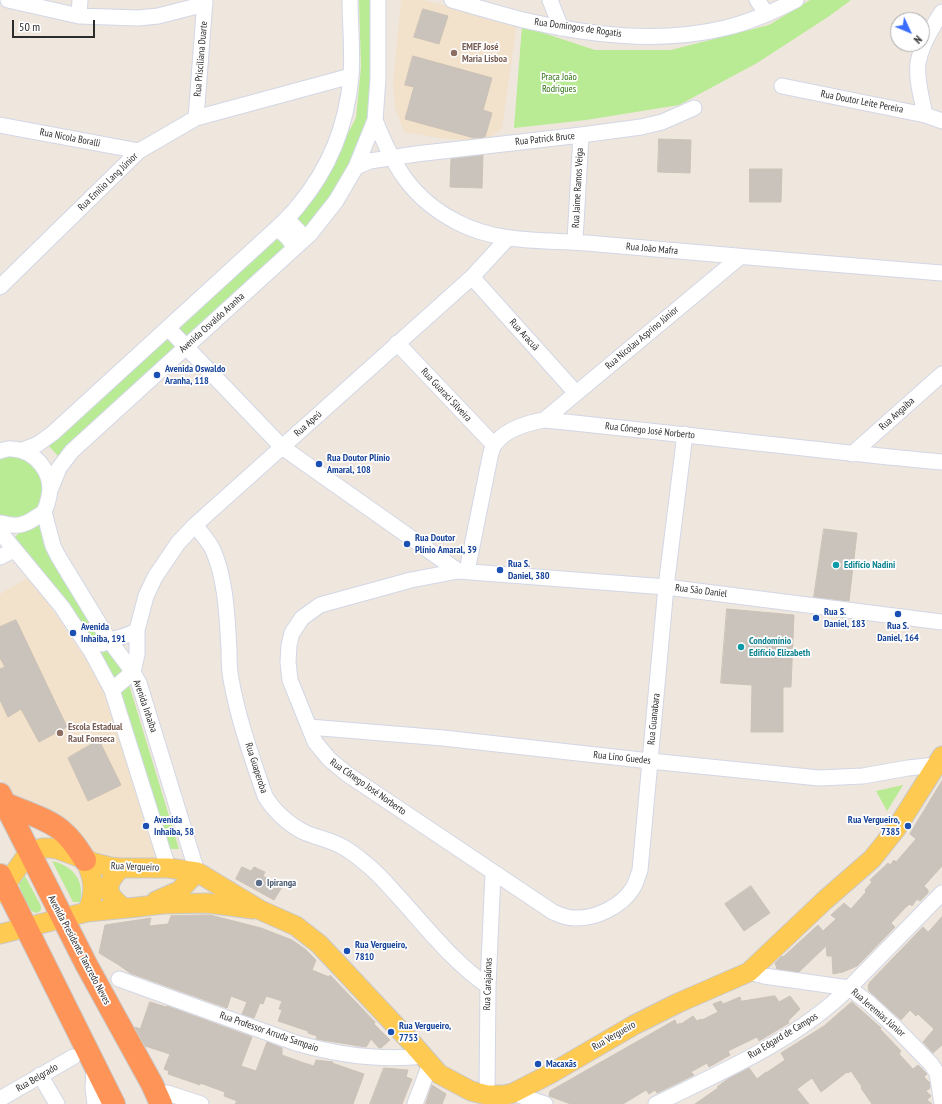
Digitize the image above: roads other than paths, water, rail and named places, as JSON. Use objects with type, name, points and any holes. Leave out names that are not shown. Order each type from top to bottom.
[{"type":"highway","name":"Avenida Presidente Tancredo Neves","points":[[2,799],[86,964],[152,1084],[164,1098]]},
{"type":"highway","points":[[2,799],[61,830],[72,841],[85,860]]},
{"type":"highway","points":[[2,885],[26,928],[114,1104]]},
{"type":"main road","name":"Rua Vergueiro","points":[[29,852],[42,848],[50,848],[57,849],[95,863],[122,868],[168,868],[197,872],[260,910],[296,926],[319,944],[443,1077],[465,1088],[487,1095],[505,1095],[520,1098],[550,1074],[634,1025],[678,1003],[749,972],[825,900],[872,859],[896,830],[939,760]]},
{"type":"main road","points":[[2,885],[29,852]]},
{"type":"main road","points":[[85,860],[92,874],[94,887],[87,912]]},
{"type":"main road","points":[[122,868],[112,878],[109,887],[111,898],[131,908],[165,898],[179,892],[197,872]]},
{"type":"main road","name":"Rua Vergueiro","points":[[0,934],[87,912],[163,904],[207,904],[260,910]]},
{"type":"street","points":[[8,0],[79,16],[138,18],[158,16],[205,2]]},
{"type":"street","points":[[79,16],[80,0]]},
{"type":"street","points":[[8,448],[38,444],[53,433],[298,207],[317,179],[334,148],[349,96],[351,76],[350,0]]},
{"type":"street","points":[[375,120],[378,80],[378,0]]},
{"type":"street","name":"Rua Domingos de Rogatis","points":[[452,0],[523,20],[561,28],[603,34],[645,36],[691,34],[726,28],[764,15],[795,0]]},
{"type":"street","points":[[550,0],[561,28]]},
{"type":"street","points":[[757,0],[762,7],[764,15]]},
{"type":"street","name":"Rua Prisciliana Duarte","points":[[196,118],[205,2]]},
{"type":"street","points":[[925,115],[918,79],[918,64],[920,54],[930,32],[942,12]]},
{"type":"street","name":"Rua Emílio Lang Júnior","points":[[0,287],[139,150],[196,118],[351,76]]},
{"type":"street","name":"Rua Doutor Leite Pereira","points":[[782,86],[925,115],[942,121]]},
{"type":"street","name":"Rua Patrick Bruce","points":[[392,158],[431,152],[581,136],[641,127],[662,122],[694,108]]},
{"type":"street","name":"Rua João Mafra","points":[[375,120],[392,158],[404,178],[420,197],[444,215],[485,234],[508,238],[576,241],[740,257],[942,273]]},
{"type":"street","name":"Avenida Osvaldo Aranha","points":[[44,512],[59,468],[72,451],[300,243],[323,219],[336,201],[356,167],[375,120]]},
{"type":"street","name":"Rua Nicola Boralli","points":[[0,124],[139,150]]},
{"type":"street","name":"Rua Jaime Ramos Veiga","points":[[576,241],[581,136]]},
{"type":"street","points":[[356,167],[370,162],[392,158]]},
{"type":"street","points":[[282,223],[287,237],[300,243]]},
{"type":"street","name":"Rua Apeú","points":[[133,672],[136,654],[137,630],[146,596],[155,577],[178,543],[195,525],[472,277],[508,238]]},
{"type":"street","name":"Rua Nicolau Asprino Júnior","points":[[544,420],[740,257]]},
{"type":"street","name":"Rua Aracuã","points":[[472,277],[576,393]]},
{"type":"street","points":[[168,328],[282,447],[462,571],[494,445]]},
{"type":"street","name":"Rua Guaraci Silveira","points":[[397,343],[494,445]]},
{"type":"street","name":"Rua Angaíba","points":[[852,454],[942,374]]},
{"type":"street","name":"Rua Cônego José Norberto","points":[[494,445],[508,432],[519,426],[544,420],[685,434],[852,454],[942,462]]},
{"type":"street","name":"Rua Guanabara","points":[[493,873],[553,912],[565,917],[574,918],[590,917],[618,904],[634,887],[640,870],[666,587],[685,434]]},
{"type":"street","points":[[8,448],[40,462],[47,473],[51,488]]},
{"type":"street","points":[[0,523],[12,525],[26,523],[44,512]]},
{"type":"street","name":"Avenida Inhaíba","points":[[44,512],[53,546],[110,640],[133,672],[145,699],[197,872]]},
{"type":"street","name":"Rua Guaperoba","points":[[195,525],[205,537],[212,549],[221,576],[226,610],[230,677],[265,796],[269,802],[297,828],[343,847],[365,863],[383,879],[453,956],[475,977],[488,986]]},
{"type":"street","points":[[0,532],[62,607],[91,651],[112,690],[168,868]]},
{"type":"street","points":[[0,557],[14,550]]},
{"type":"street","name":"Rua Cônego José Norberto","points":[[462,571],[411,580],[320,605],[302,618],[292,633],[289,645],[288,662],[290,680],[315,742],[322,752],[337,767],[493,873]]},
{"type":"street","name":"Rua São Daniel","points":[[462,571],[666,587],[942,622]]},
{"type":"street","points":[[91,651],[110,640],[124,637],[137,630]]},
{"type":"street","points":[[112,690],[133,672]]},
{"type":"street","name":"Rua Lino Guedes","points":[[309,727],[451,739],[650,761],[825,778],[862,776],[914,767],[939,760]]},
{"type":"street","name":"Rua Carajaúnas","points":[[487,1095],[488,986],[493,873]]},
{"type":"street","name":"Rua Edgard de Campos","points":[[656,1104],[778,1041],[812,1020],[850,988],[942,892]]},
{"type":"street","name":"Rua Jeremias Júnior","points":[[749,972],[764,976],[850,988],[868,1002],[896,1028],[931,1064],[937,1073],[942,1104]]},
{"type":"street","name":"Rua Professor Arruda Sampaio","points":[[119,979],[296,1043],[318,1049],[339,1054],[376,1058],[409,1058],[427,1060]]},
{"type":"street","name":"Rua Belgrado","points":[[0,1099],[73,1057]]},
{"type":"street","points":[[415,1104],[427,1060]]},
{"type":"street","points":[[94,1065],[93,1088],[95,1104]]},
{"type":"street","points":[[40,1075],[57,1104]]},
{"type":"street","points":[[164,1098],[201,1104]]},
{"type":"street","points":[[520,1098],[545,1104]]},
{"type":"place","name":"EMEF José Maria Lisboa","points":[[454,53]]},
{"type":"place","name":"Avenida Oswaldo Aranha, 118","points":[[157,375]]},
{"type":"place","name":"Rua Doutor Plínio Amaral, 108","points":[[319,464]]},
{"type":"place","name":"Rua Doutor Plínio Amaral, 39","points":[[407,544]]},
{"type":"place","name":"Edifício Nadini","points":[[836,565]]},
{"type":"place","name":"Rua S. Daniel, 380","points":[[500,570]]},
{"type":"place","name":"Rua S. Daniel, 164","points":[[898,614]]},
{"type":"place","name":"Rua S. Daniel, 183","points":[[816,618]]},
{"type":"place","name":"Avenida Inhaiba, 191","points":[[73,633]]},
{"type":"place","name":"Condomínio Edifício Elizabeth","points":[[741,647]]},
{"type":"place","name":"Escola Estadual Raul Fonseca","points":[[60,733]]},
{"type":"place","name":"Avenida Inhaiba, 58","points":[[146,826]]},
{"type":"place","name":"Rua Vergueiro, 7385","points":[[908,826]]},
{"type":"place","name":"Ipiranga","points":[[259,883]]},
{"type":"place","name":"Rua Vergueiro, 7810","points":[[347,951]]},
{"type":"place","name":"Rua Vergueiro, 7753","points":[[391,1032]]},
{"type":"place","name":"Macaxãs","points":[[538,1064]]},
{"type":"park label","name":"Praça João Rodrigues","points":[[559,82]]}]
